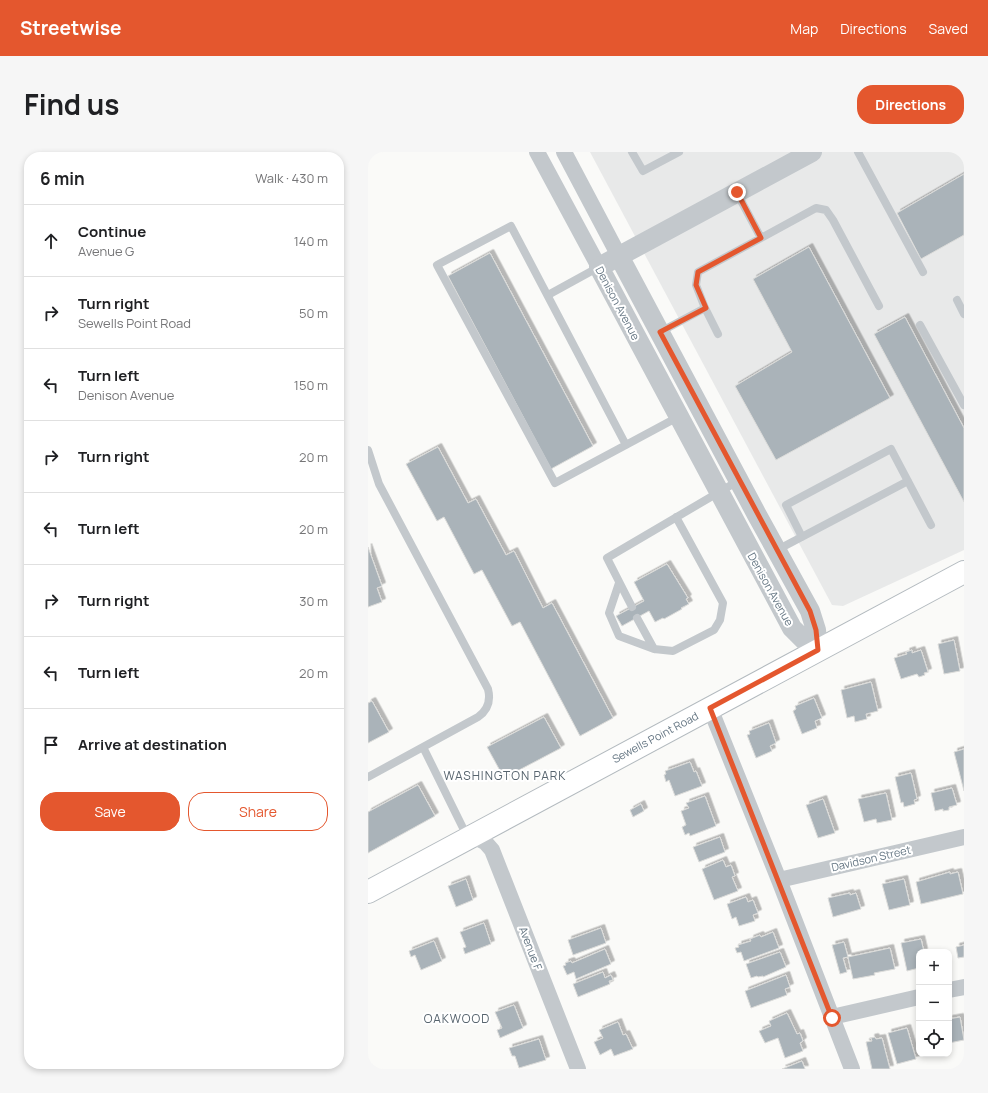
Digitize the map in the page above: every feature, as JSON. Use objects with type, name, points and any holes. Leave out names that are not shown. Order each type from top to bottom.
[{"type":"main road","name":"Sewells Point Road","points":[[368,892],[964,572]]},
{"type":"street","name":"Denison Avenue","points":[[537,152],[792,628],[804,640],[818,650]]},
{"type":"street","name":"Denison Avenue","points":[[564,152],[810,611],[816,630],[818,650]]},
{"type":"street","points":[[599,267],[737,192],[800,155]]},
{"type":"street","points":[[710,708],[779,880],[852,1069]]},
{"type":"street","name":"Avenue F","points":[[472,836],[485,842],[492,850],[578,1069]]},
{"type":"street","name":"Davidson Street","points":[[779,880],[964,837]]},
{"type":"street","points":[[952,989],[964,987]]},
{"type":"street","points":[[832,1018],[916,998]]},
{"type":"lane","points":[[632,152],[643,171],[679,152]]},
{"type":"lane","points":[[858,152],[922,272]]},
{"type":"lane","points":[[737,192],[761,238]]},
{"type":"lane","points":[[718,334],[696,285],[698,272],[816,208],[826,210],[833,220],[879,306]]},
{"type":"lane","points":[[626,444],[511,226],[437,264],[555,483],[679,416]]},
{"type":"lane","points":[[548,295],[599,267]]},
{"type":"lane","points":[[957,300],[964,314]]},
{"type":"lane","points":[[660,332],[706,308]]},
{"type":"lane","points":[[920,325],[964,404]]},
{"type":"lane","points":[[802,537],[786,505],[891,449],[931,525]]},
{"type":"lane","points":[[368,450],[379,484],[488,689],[490,696],[489,705],[484,713],[478,718],[368,777]]},
{"type":"lane","points":[[632,607],[607,558],[739,480]]},
{"type":"lane","points":[[776,550],[908,482]]},
{"type":"lane","points":[[619,583],[609,613],[618,636],[654,649],[672,651],[714,630],[720,620],[723,603],[676,517]]},
{"type":"lane","points":[[637,618],[654,649]]},
{"type":"lane","points":[[422,747],[463,828],[472,836]]},
{"type":"shaded area","points":[[590,152],[964,152],[964,550],[843,606],[832,605]]},
{"type":"building","points":[[964,174],[964,235],[921,259],[897,213]]},
{"type":"building","points":[[809,247],[890,398],[776,460],[735,386],[792,352],[753,279]]},
{"type":"building","points":[[490,253],[593,446],[551,469],[448,276]]},
{"type":"building","points":[[905,317],[964,428],[964,502],[874,334]]},
{"type":"building","points":[[438,447],[468,503],[476,499],[506,555],[514,551],[543,608],[552,603],[613,718],[580,736],[520,622],[512,626],[482,570],[474,574],[444,517],[437,521],[406,464]]},
{"type":"building","points":[[368,547],[382,586],[377,588],[382,602],[368,607]]},
{"type":"building","points":[[667,564],[688,598],[686,599],[689,604],[664,619],[663,618],[655,622],[649,611],[622,626],[616,616],[644,601],[634,582]]},
{"type":"building","points":[[954,640],[960,671],[944,674],[938,644]]},
{"type":"building","points":[[912,650],[912,653],[921,650],[928,672],[919,677],[917,674],[901,679],[894,658],[907,654],[906,652]]},
{"type":"building","points":[[871,682],[878,711],[866,714],[867,719],[855,722],[854,716],[847,718],[841,690]]},
{"type":"building","points":[[814,698],[822,718],[815,721],[817,728],[802,734],[793,711],[796,709],[795,706]]},
{"type":"building","points":[[372,701],[389,732],[368,743],[368,703]]},
{"type":"building","points":[[544,717],[561,748],[504,778],[487,747]]},
{"type":"building","points":[[769,723],[776,743],[770,746],[772,751],[756,758],[747,735],[750,734],[749,731]]},
{"type":"building","points":[[964,749],[964,791],[954,752]]},
{"type":"building","points":[[690,762],[694,772],[696,771],[702,786],[675,796],[669,780],[666,782],[664,775],[666,774],[665,771]]},
{"type":"building","points":[[911,773],[917,799],[914,800],[915,804],[904,807],[903,802],[901,803],[895,777]]},
{"type":"building","points":[[418,785],[435,816],[368,853],[368,812]]},
{"type":"building","points":[[952,788],[957,805],[949,807],[949,810],[943,811],[943,809],[935,811],[931,793]]},
{"type":"building","points":[[886,793],[892,820],[877,823],[876,819],[864,822],[858,799]]},
{"type":"building","points":[[705,796],[716,826],[690,836],[689,833],[685,835],[682,827],[686,825],[681,811],[689,808],[686,803]]},
{"type":"building","points":[[823,799],[835,833],[818,838],[806,805]]},
{"type":"building","points":[[641,804],[644,811],[633,817],[630,810]]},
{"type":"building","points":[[720,837],[725,852],[699,862],[693,847]]},
{"type":"building","points":[[723,860],[726,867],[731,865],[735,876],[732,877],[738,891],[714,900],[702,869]]},
{"type":"building","points":[[950,872],[950,874],[958,872],[963,894],[921,904],[916,882]]},
{"type":"building","points":[[466,879],[473,900],[456,907],[448,886]]},
{"type":"building","points":[[904,879],[910,905],[889,910],[882,884]]},
{"type":"building","points":[[850,893],[850,895],[856,893],[861,909],[833,917],[828,898]]},
{"type":"building","points":[[746,897],[748,902],[753,900],[758,913],[753,915],[755,921],[739,926],[736,917],[732,919],[727,904]]},
{"type":"building","points":[[484,923],[491,944],[465,954],[463,948],[466,947],[460,932]]},
{"type":"building","points":[[601,928],[606,943],[573,955],[568,940]]},
{"type":"building","points":[[773,932],[779,948],[744,961],[741,952],[737,953],[735,948],[739,947],[738,945],[751,941],[750,939],[760,935],[761,937]]},
{"type":"building","points":[[921,939],[923,949],[916,949],[916,969],[907,971],[901,943]]},
{"type":"building","points":[[434,941],[442,961],[421,970],[415,955],[411,957],[409,951]]},
{"type":"building","points":[[844,942],[848,957],[843,958],[847,972],[840,974],[832,945]]},
{"type":"building","points":[[964,945],[964,957],[958,958],[956,947]]},
{"type":"building","points":[[890,948],[895,969],[874,973],[875,975],[853,979],[848,957]]},
{"type":"building","points":[[605,949],[611,964],[576,979],[574,972],[567,975],[563,966],[566,965],[565,963],[571,961],[572,963]]},
{"type":"building","points":[[780,952],[786,967],[763,977],[757,976],[751,978],[746,964]]},
{"type":"building","points":[[603,972],[605,978],[611,975],[613,980],[609,981],[610,984],[578,997],[573,984]]},
{"type":"building","points":[[786,975],[790,987],[785,989],[787,995],[751,1008],[745,991]]},
{"type":"building","points":[[514,1005],[523,1028],[500,1038],[497,1030],[502,1028],[495,1012]]},
{"type":"building","points":[[787,1013],[797,1034],[800,1033],[803,1041],[800,1043],[803,1051],[785,1058],[778,1038],[765,1043],[759,1031],[771,1026],[769,1021]]},
{"type":"building","points":[[960,1017],[964,1040],[952,1042],[952,1018]]},
{"type":"building","points":[[618,1022],[623,1035],[626,1034],[633,1049],[614,1056],[611,1049],[600,1055],[594,1042],[603,1038],[599,1030]]},
{"type":"building","points":[[907,1028],[916,1059],[897,1064],[888,1033]]},
{"type":"building","points":[[875,1037],[876,1039],[882,1038],[890,1069],[872,1069],[866,1042],[872,1041],[871,1038]]},
{"type":"building","points":[[539,1039],[546,1060],[519,1068],[515,1056],[512,1056],[509,1048]]},
{"type":"building","points":[[802,1061],[805,1069],[782,1069]]},
{"type":"district","name":"WASHINGTON PARK","points":[[505,775]]},
{"type":"district","name":"OAKWOOD","points":[[457,1018]]},
{"type":"route","points":[[737,192],[761,238],[698,272],[696,285],[706,308],[660,332],[810,611],[816,630],[818,650],[710,708],[779,880],[832,1018]]}]
